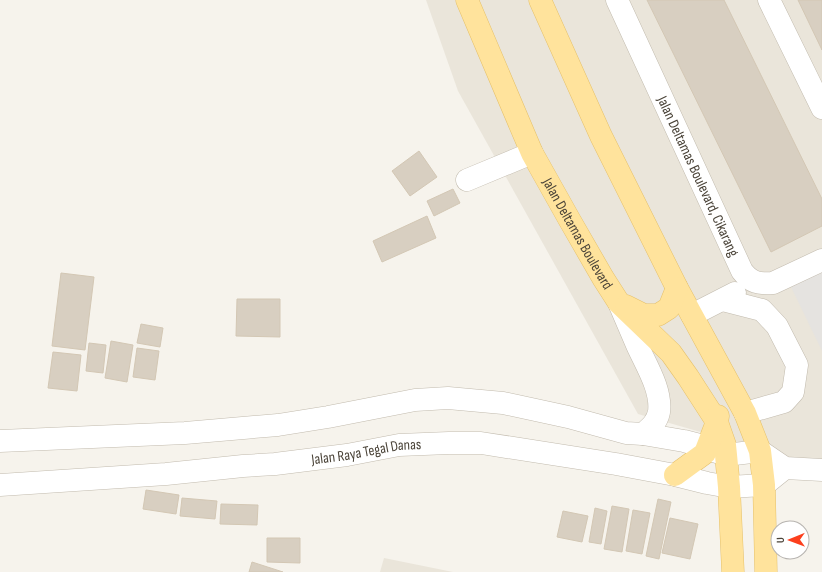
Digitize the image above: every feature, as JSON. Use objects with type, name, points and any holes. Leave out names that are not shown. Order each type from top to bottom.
[{"type":"main road","name":"Jalan Deltamas Boulevard","points":[[467,0],[532,153],[569,219],[619,303],[670,353],[688,377],[717,422],[720,449],[729,487],[733,572]]},
{"type":"main road","points":[[540,0],[601,136],[677,288],[745,412],[760,451],[764,485],[766,572]]},
{"type":"main road","points":[[619,303],[644,315],[658,315],[668,308],[677,288]]},
{"type":"main road","points":[[717,422],[725,375]]},
{"type":"main road","points":[[675,474],[705,454],[720,449]]},
{"type":"street","name":"Jalan Deltamas Boulevard, Cikarang","points":[[617,0],[742,271],[747,278],[755,282]]},
{"type":"street","points":[[769,0],[822,108]]},
{"type":"street","points":[[467,180],[532,153]]},
{"type":"street","points":[[692,315],[755,282],[764,284],[773,283],[822,260]]},
{"type":"street","points":[[723,300],[762,310],[777,326],[797,365],[793,392],[784,402],[745,412]]},
{"type":"street","points":[[619,303],[652,377],[660,399],[659,413],[654,425],[644,434]]},
{"type":"street","points":[[0,441],[185,433],[278,425],[415,400],[448,398],[503,403],[568,417],[626,433],[644,434],[720,449],[760,451],[785,468],[822,470]]},
{"type":"street","name":"Jalan Raya Tegal Danas","points":[[0,485],[166,474],[275,464],[347,455],[399,445],[450,443],[481,443],[616,464],[675,474],[708,484],[729,487],[764,485]]},
{"type":"street","points":[[764,485],[785,468]]},
{"type":"shaded area","points":[[426,0],[822,0],[822,467],[638,414],[458,91]]},
{"type":"shaded area","points":[[822,271],[822,351],[791,287]]},
{"type":"shaded area","points":[[384,558],[453,572],[380,572]]},
{"type":"building","points":[[647,0],[724,0],[822,199],[822,226],[771,252]]},
{"type":"building","points":[[798,0],[822,0],[822,50]]},
{"type":"building","points":[[419,151],[437,177],[410,196],[392,171]]},
{"type":"building","points":[[453,189],[460,203],[434,216],[427,201]]},
{"type":"building","points":[[427,216],[436,238],[382,262],[373,241]]},
{"type":"building","points":[[61,273],[94,277],[85,350],[52,346]]},
{"type":"building","points":[[237,299],[280,299],[280,337],[236,336]]},
{"type":"building","points":[[141,324],[163,328],[160,347],[137,343]]},
{"type":"building","points":[[111,341],[133,345],[127,382],[105,378]]},
{"type":"building","points":[[89,343],[106,345],[103,373],[86,371]]},
{"type":"building","points":[[137,348],[159,351],[155,380],[133,377]]},
{"type":"building","points":[[53,352],[81,355],[77,391],[48,388]]},
{"type":"building","points":[[146,490],[179,495],[176,514],[143,509]]},
{"type":"building","points":[[182,498],[217,501],[215,519],[180,516]]},
{"type":"building","points":[[658,499],[671,502],[659,559],[646,556]]},
{"type":"building","points":[[221,504],[258,505],[257,525],[220,524]]},
{"type":"building","points":[[612,506],[629,509],[622,552],[604,549]]},
{"type":"building","points":[[595,508],[607,511],[601,544],[589,542]]},
{"type":"building","points":[[633,510],[650,513],[642,554],[626,551]]},
{"type":"building","points":[[563,511],[588,516],[582,542],[557,537]]},
{"type":"building","points":[[670,518],[698,524],[690,559],[662,553]]},
{"type":"building","points":[[267,538],[300,538],[300,563],[267,562]]},
{"type":"building","points":[[252,562],[283,572],[249,572]]}]
